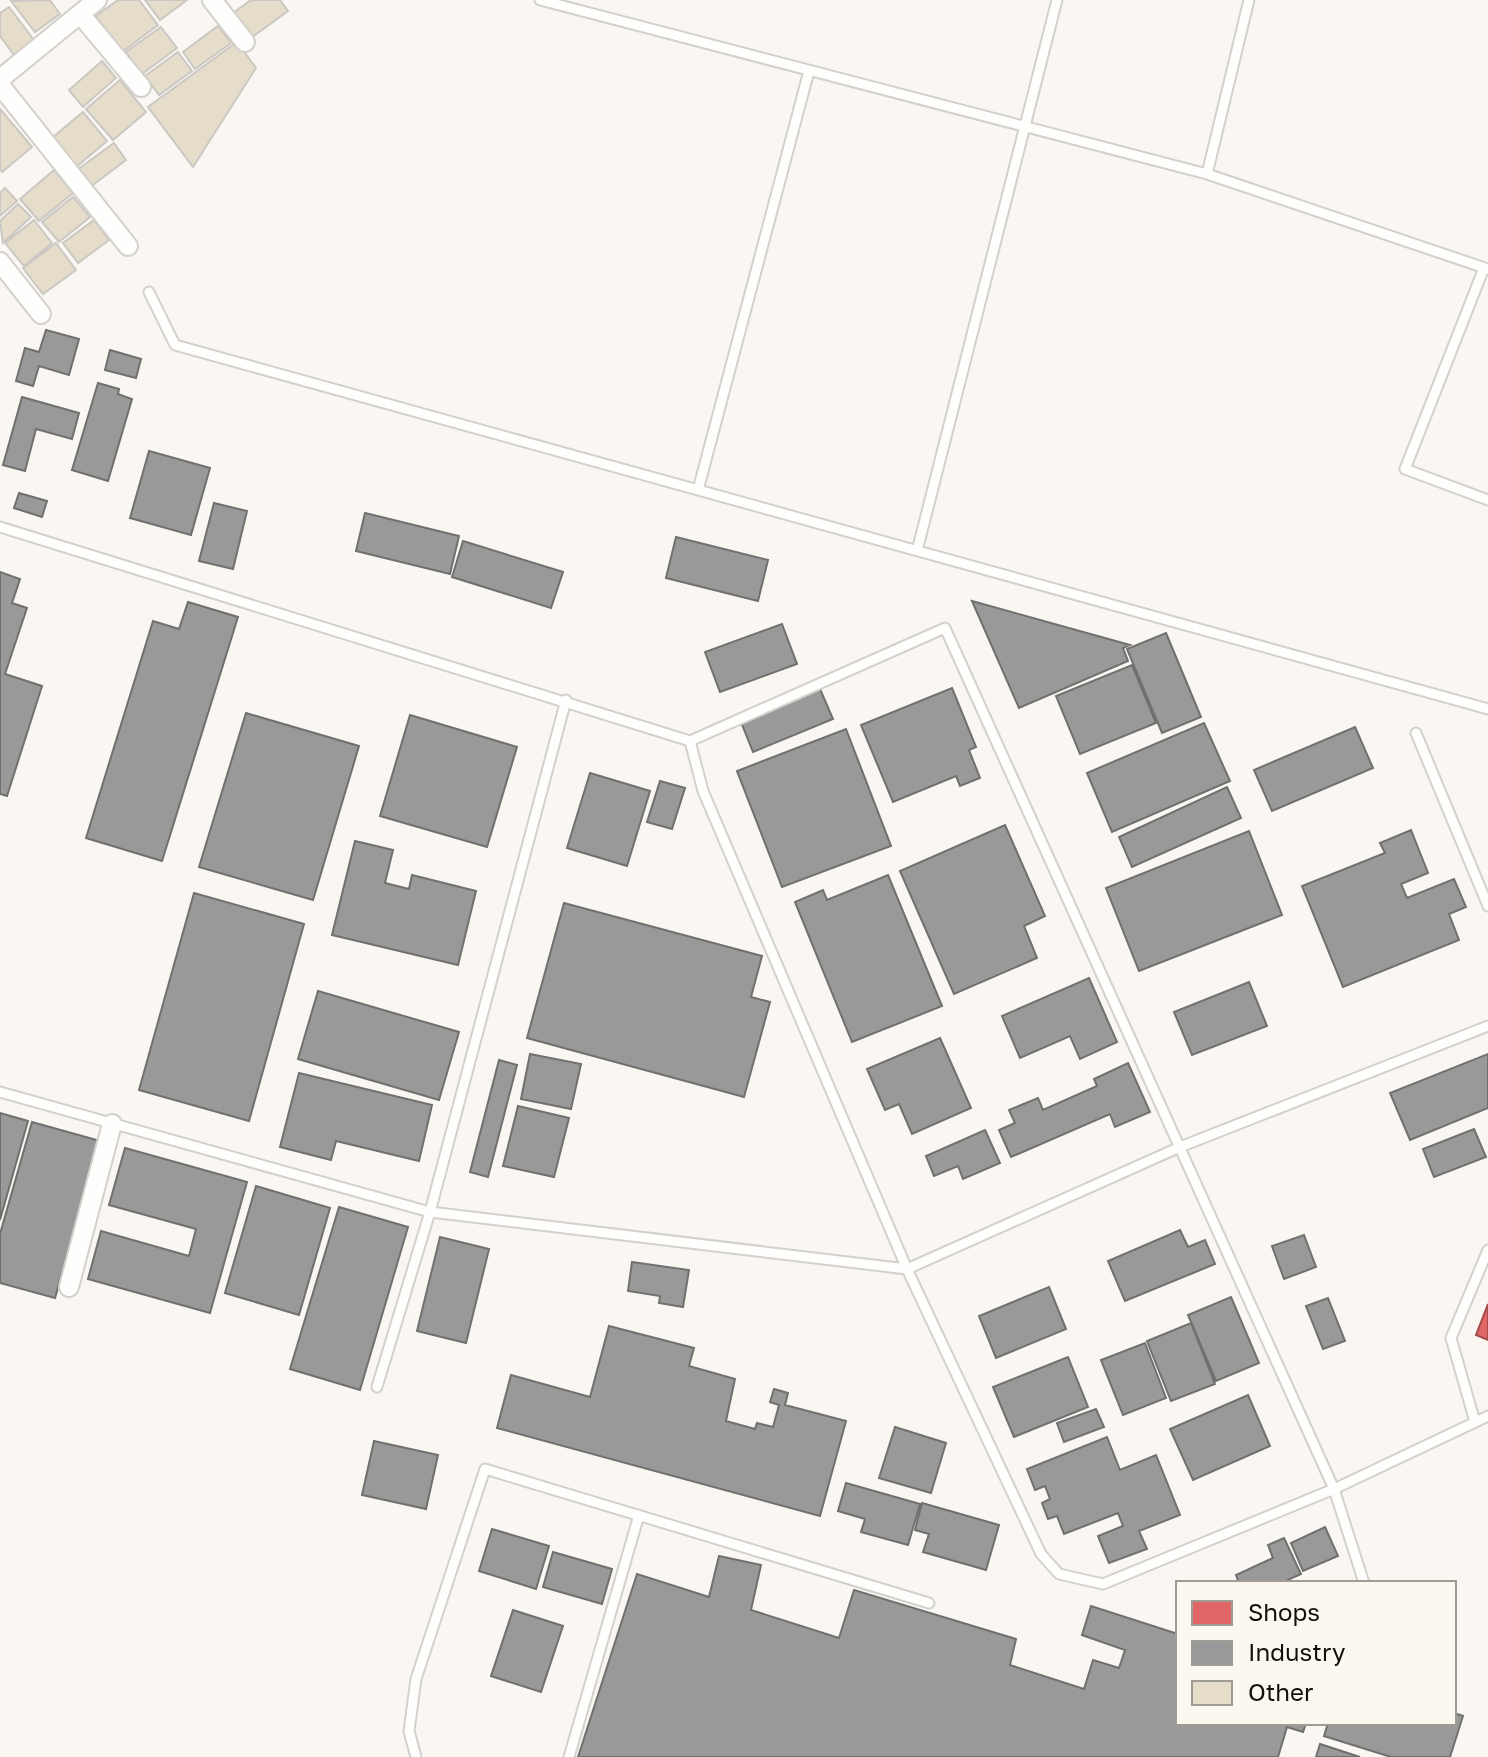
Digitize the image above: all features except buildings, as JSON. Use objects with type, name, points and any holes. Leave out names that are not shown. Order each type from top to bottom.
[{"type":"street","points":[[0,79],[97,0]]},
{"type":"street","points":[[212,0],[245,42]]},
{"type":"street","points":[[80,14],[141,87]]},
{"type":"street","points":[[0,85],[128,246]]},
{"type":"street","points":[[0,262],[41,314]]},
{"type":"street","points":[[69,1287],[112,1124]]},
{"type":"lane","points":[[540,0],[1207,174],[1486,268],[1405,469],[1488,500]]},
{"type":"lane","points":[[917,551],[1057,0]]},
{"type":"lane","points":[[1207,174],[1249,0]]},
{"type":"lane","points":[[698,490],[809,71]]},
{"type":"lane","points":[[149,292],[175,345],[1488,709]]},
{"type":"lane","points":[[0,527],[566,700],[690,741],[945,628],[1334,1489],[1363,1581]]},
{"type":"lane","points":[[377,1387],[430,1212],[566,700]]},
{"type":"lane","points":[[1416,733],[1488,906]]},
{"type":"lane","points":[[690,741],[703,791],[907,1269],[1041,1554],[1059,1574],[1103,1584],[1334,1489],[1488,1416]]},
{"type":"lane","points":[[0,1092],[430,1212],[907,1269],[1180,1147],[1488,1026]]},
{"type":"lane","points":[[1475,1422],[1451,1338],[1488,1250]]},
{"type":"lane","points":[[416,1757],[409,1731],[416,1679],[485,1469],[929,1603]]},
{"type":"lane","points":[[569,1757],[639,1515]]}]
